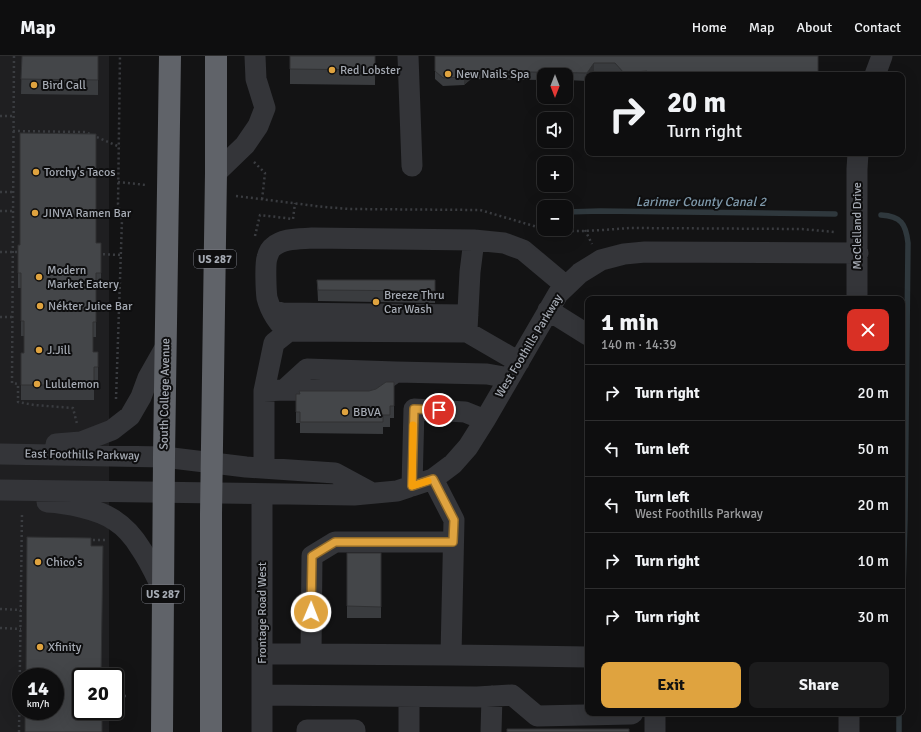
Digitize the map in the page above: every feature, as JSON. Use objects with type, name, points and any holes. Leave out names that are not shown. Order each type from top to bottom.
[{"type":"highway","name":"South College Avenue","points":[[162,732],[165,348],[170,56]]},
{"type":"highway","name":"US 287","points":[[211,732],[211,493],[216,174],[216,56]]},
{"type":"street","points":[[216,174],[245,145],[258,126],[265,108],[256,79],[255,56]]},
{"type":"street","points":[[408,56],[412,166]]},
{"type":"street","name":"McClelland Drive","points":[[857,296],[858,156]]},
{"type":"street","points":[[467,324],[289,332],[282,328],[267,298],[267,258],[271,248],[279,242],[293,239],[474,240],[504,243],[523,250],[566,286]]},
{"type":"street","points":[[467,324],[470,272],[474,240]]},
{"type":"street","name":"West Foothills Parkway","points":[[211,493],[354,495],[396,491],[433,479],[453,464],[468,447],[558,294],[580,273],[601,260],[624,254],[645,252],[858,253]]},
{"type":"street","points":[[272,310],[282,313],[467,324],[514,370]]},
{"type":"street","points":[[548,310],[585,332]]},
{"type":"street","points":[[264,468],[264,391],[274,343],[289,332]]},
{"type":"street","points":[[29,454],[48,445],[81,442],[112,430],[130,416],[141,397],[148,378],[165,348]]},
{"type":"street","points":[[264,391],[284,390],[307,369],[487,374],[514,370]]},
{"type":"street","points":[[412,486],[414,409],[465,412],[485,420]]},
{"type":"street","name":"East Foothills Parkway","points":[[0,454],[164,457],[212,462]]},
{"type":"street","points":[[212,462],[264,468],[335,473],[372,493]]},
{"type":"street","points":[[433,479],[454,520],[450,655]]},
{"type":"street","points":[[5,491],[211,493]]},
{"type":"street","points":[[5,491],[33,501],[59,502],[88,509],[114,520],[142,549],[163,590]]},
{"type":"street","name":"Frontage Road West","points":[[262,494],[262,732]]},
{"type":"street","points":[[311,654],[312,556],[335,542],[453,542]]},
{"type":"street","points":[[262,654],[585,656]]},
{"type":"street","points":[[262,695],[409,697],[477,697],[512,695],[537,716],[585,715]]},
{"type":"street","points":[[491,732],[492,696]]},
{"type":"street","points":[[409,697],[409,732]]},
{"type":"street","points":[[655,716],[655,732]]},
{"type":"street","points":[[849,716],[849,732]]},
{"type":"street","points":[[307,732],[307,730],[355,730],[355,732]]},
{"type":"path","points":[[14,56],[12,383],[18,384],[18,402],[34,405],[73,408],[78,428]]},
{"type":"path","points":[[116,403],[122,220],[118,204],[118,167],[120,146],[120,56]]},
{"type":"path","points":[[0,116],[13,116]]},
{"type":"path","points":[[13,131],[85,132],[120,146]]},
{"type":"path","points":[[254,162],[265,173],[262,200]]},
{"type":"path","points":[[118,182],[146,185]]},
{"type":"path","points":[[0,192],[13,192]]},
{"type":"path","points":[[236,196],[350,209],[480,210],[537,226]]},
{"type":"path","points":[[0,211],[13,211]]},
{"type":"path","points":[[573,231],[630,228],[802,230],[837,232]]},
{"type":"path","points":[[0,252],[29,252]]},
{"type":"path","points":[[90,254],[121,255]]},
{"type":"path","points":[[0,317],[12,317]]},
{"type":"path","points":[[20,668],[22,514]]},
{"type":"path","points":[[81,540],[96,540]]},
{"type":"path","points":[[0,609],[21,610]]},
{"type":"path","points":[[0,628],[21,629]]},
{"type":"path","points":[[19,720],[19,732]]},
{"type":"shaded area","points":[[0,56],[109,56],[109,668],[72,668],[72,720],[109,720],[109,732],[0,732]]},
{"type":"building","points":[[22,56],[98,56],[98,80],[21,79]]},
{"type":"building","points":[[290,56],[375,56],[375,70],[290,69]]},
{"type":"building","points":[[435,56],[818,56],[818,72],[623,72],[615,63],[594,63],[588,72],[585,73],[573,73],[573,68],[537,68],[537,72],[471,71],[464,77],[443,78],[435,71]]},
{"type":"building","points":[[20,133],[96,134],[96,243],[101,243],[101,273],[96,273],[96,322],[93,322],[93,352],[98,352],[98,367],[94,367],[94,385],[21,385],[21,353],[24,353],[24,321],[21,321],[21,273],[18,273],[18,245],[20,245]]},
{"type":"building","points":[[317,280],[435,280],[435,291],[318,290]]},
{"type":"building","name":"BBVA","points":[[386,382],[394,382],[394,406],[390,406],[390,415],[383,415],[383,422],[300,422],[300,412],[296,412],[296,394],[300,394],[299,391],[369,391],[376,389]]},
{"type":"building","points":[[27,537],[91,538],[91,546],[103,546],[101,668],[72,668],[72,720],[102,720],[102,732],[25,732],[25,720],[64,720],[64,668],[26,668]]},
{"type":"building","points":[[347,553],[381,553],[381,607],[347,606]]},
{"type":"building","points":[[507,729],[629,729],[629,732],[507,732]]},
{"type":"waterway","name":"Larimer County Canal 2","points":[[573,212],[835,214]]},
{"type":"waterway","name":"Larimer County Canal 2","points":[[881,215],[893,217],[901,222],[906,231],[908,243],[905,519]]},
{"type":"waterway","name":"Larimer County Canal 2","points":[[899,716],[899,732]]},
{"type":"slow traffic","points":[[413,425],[412,486],[428,481]]},
{"type":"place","name":"Red Lobster","points":[[332,70]]},
{"type":"place","name":"New Nails Spa","points":[[448,74]]},
{"type":"place","name":"Bird Call","points":[[34,85]]},
{"type":"place","name":"Torchy's Tacos","points":[[36,172]]},
{"type":"place","name":"JINYA Ramen Bar","points":[[35,213]]},
{"type":"place","name":"Modern Market Eatery","points":[[39,277]]},
{"type":"place","name":"Breeze Thru Car Wash","points":[[376,302]]},
{"type":"place","name":"Nékter Juice Bar","points":[[40,306]]},
{"type":"place","name":"J.Jill","points":[[39,350]]},
{"type":"place","name":"Lululemon","points":[[37,384]]},
{"type":"place","name":"BBVA","points":[[345,412]]},
{"type":"place","name":"Chico's","points":[[38,562]]},
{"type":"place","name":"Xfinity","points":[[40,647]]},
{"type":"route","points":[[311,612],[312,556],[335,542],[453,542],[454,520],[433,479],[412,486],[414,409],[439,410]]}]
